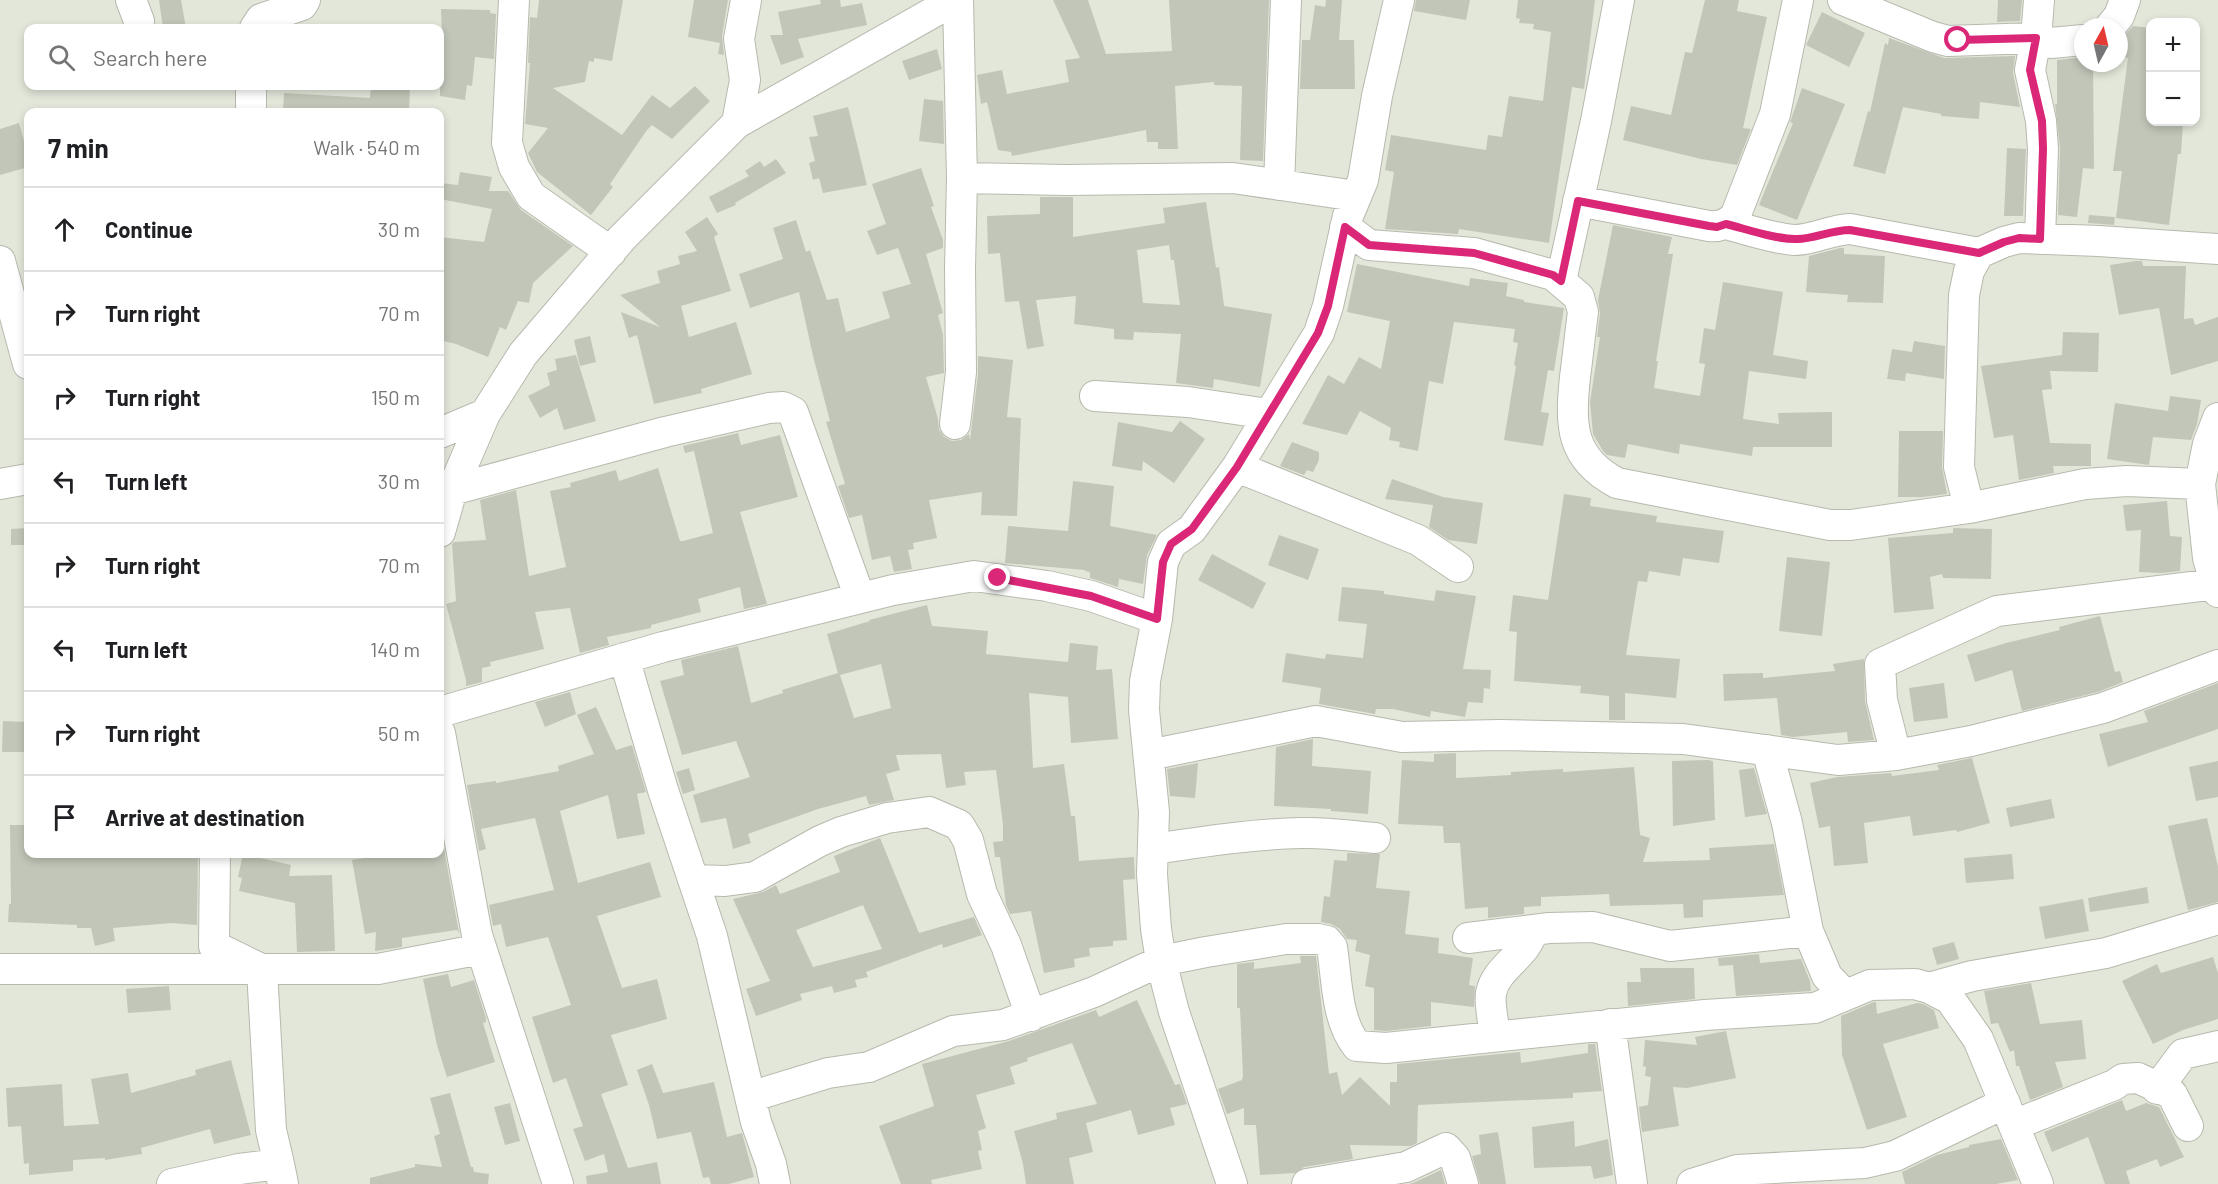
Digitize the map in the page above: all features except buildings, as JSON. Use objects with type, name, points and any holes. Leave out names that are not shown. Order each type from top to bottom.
[{"type":"street","points":[[258,24],[261,19],[302,5],[305,0]]},
{"type":"street","points":[[514,0],[507,143],[514,167],[531,196],[611,252]]},
{"type":"street","points":[[737,123],[745,80],[739,39],[746,0]]},
{"type":"street","points":[[444,518],[452,490],[485,414],[523,354],[611,252],[737,123],[956,0],[962,178],[961,372],[955,424]]},
{"type":"street","points":[[1279,184],[1286,0]]},
{"type":"street","points":[[1232,1184],[1174,1012],[1161,961],[1152,874],[1154,812],[1144,710],[1145,681],[1157,619],[1163,562],[1171,544],[1192,529],[1237,467],[1318,333],[1328,306],[1345,227],[1363,180],[1377,96],[1399,0]]},
{"type":"street","points":[[1561,281],[1618,0]]},
{"type":"street","points":[[1578,201],[1717,227],[1735,217],[1775,114],[1798,0]]},
{"type":"street","points":[[1843,0],[1948,41],[2036,38],[2051,43],[2074,41]]},
{"type":"street","points":[[2039,0],[2036,38],[2030,70],[2042,121],[2040,239]]},
{"type":"street","points":[[2117,18],[2125,0]]},
{"type":"street","points":[[251,90],[251,108]]},
{"type":"street","points":[[962,178],[1065,180],[1233,178],[1356,196]]},
{"type":"street","points":[[1726,224],[1794,240],[1833,230],[1850,230],[1979,253],[2019,238],[2218,249]]},
{"type":"street","points":[[1345,227],[1369,245],[1474,253],[1553,275],[1579,297],[1583,312],[1572,405],[1575,438],[1590,465],[1617,483],[1830,525],[1851,525],[1969,508],[2085,484],[2127,481],[2200,484]]},
{"type":"street","points":[[1969,508],[1959,467],[1964,295],[1969,271],[1979,253]]},
{"type":"street","points":[[0,261],[24,349]]},
{"type":"street","points":[[1095,396],[1188,402],[1268,414]]},
{"type":"street","points":[[452,490],[664,432],[769,408],[789,408],[793,412],[860,598]]},
{"type":"street","points":[[444,431],[485,414]]},
{"type":"street","points":[[1896,754],[1882,700],[1880,664],[1997,611],[2217,588],[2208,558],[2200,484],[2208,444],[2218,418]]},
{"type":"street","points":[[1237,467],[1418,540],[1458,567]]},
{"type":"street","points":[[0,484],[24,480]]},
{"type":"street","points":[[444,711],[624,658],[893,590],[974,576],[1047,586],[1091,596],[1157,619]]},
{"type":"street","points":[[624,658],[663,789],[712,936],[750,1097],[776,1184]]},
{"type":"street","points":[[1149,755],[1317,721],[1402,737],[1500,735],[1683,739],[1838,760],[1896,754],[1971,741],[2103,708],[2218,665]]},
{"type":"street","points":[[1767,750],[1786,823],[1808,931],[1827,976],[1845,996]]},
{"type":"street","points":[[444,754],[481,949],[558,1184]]},
{"type":"street","points":[[693,880],[724,881],[755,877],[841,832],[887,818],[929,812],[959,825],[968,840],[982,894],[1006,945],[1031,1016]]},
{"type":"street","points":[[1153,849],[1298,833],[1333,833],[1375,838]]},
{"type":"street","points":[[215,858],[214,946],[262,970]]},
{"type":"street","points":[[1929,988],[1972,976],[2106,953],[2218,919]]},
{"type":"street","points":[[1468,938],[1533,930],[1593,927],[1670,946],[1808,931]]},
{"type":"street","points":[[1496,1036],[1491,995],[1494,983],[1518,958],[1531,939],[1533,930]]},
{"type":"street","points":[[750,1097],[828,1073],[869,1067],[953,1031],[1003,1025],[1031,1016],[1094,992],[1161,961],[1286,939],[1318,939],[1327,941],[1332,947],[1342,1018],[1348,1035],[1357,1046],[1386,1048],[1705,1015],[1815,1008],[1870,985],[1915,984],[1929,988],[1950,999],[1978,1039],[2038,1184]]},
{"type":"street","points":[[0,969],[378,969],[481,949]]},
{"type":"street","points":[[172,1184],[239,1169],[281,1174],[271,1130],[262,970]]},
{"type":"street","points":[[1610,1024],[1632,1184]]},
{"type":"street","points":[[2157,1089],[2183,1054],[2218,1046]]},
{"type":"street","points":[[1692,1184],[1737,1170],[1867,1174],[1921,1142],[2009,1114],[2114,1086],[2123,1079],[2138,1078],[2157,1089],[2172,1094],[2188,1126]]},
{"type":"street","points":[[1307,1184],[1406,1167],[1446,1149],[1455,1158],[1463,1184]]},
{"type":"route","points":[[998,578],[1091,596],[1157,619],[1163,562],[1171,544],[1192,529],[1237,467],[1318,333],[1328,306],[1345,227],[1369,245],[1474,253],[1553,275],[1561,281],[1578,201],[1709,226],[1717,227],[1726,224],[1794,240],[1833,230],[1865,231],[1979,253],[2019,238],[2040,239],[2044,167],[2042,121],[2030,70],[2036,38],[1958,40]]}]
